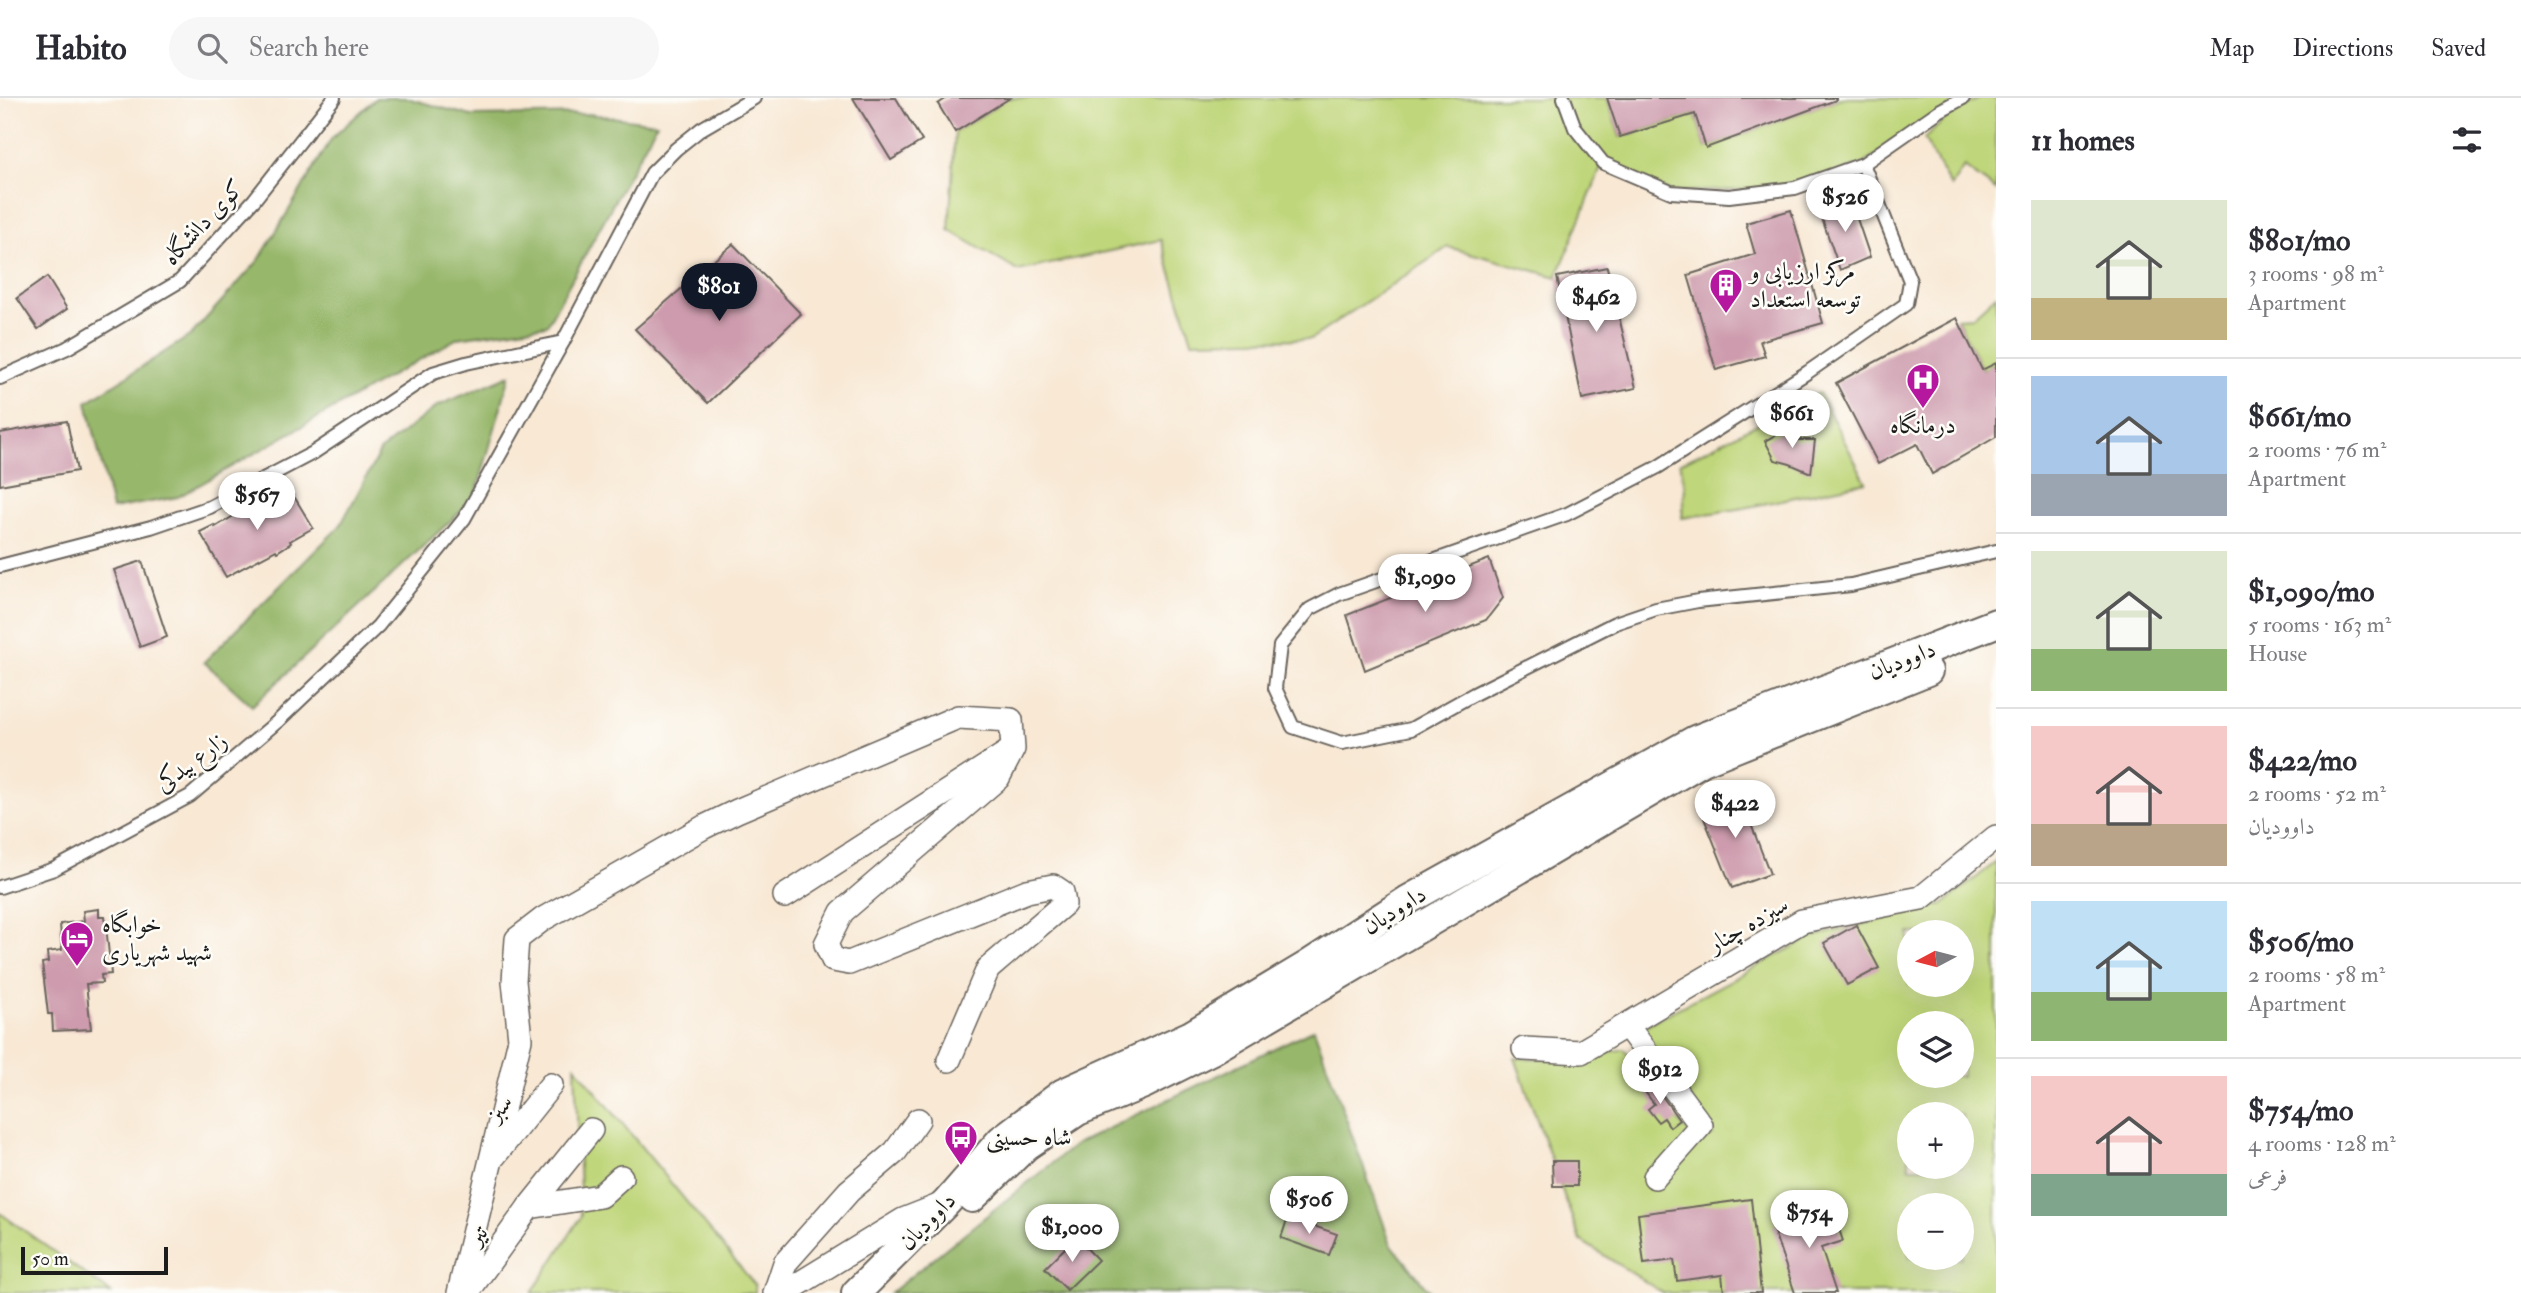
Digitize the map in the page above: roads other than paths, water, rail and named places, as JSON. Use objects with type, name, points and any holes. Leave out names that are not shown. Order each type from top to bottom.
[{"type":"street","name":"داوودیان","points":[[856,1293],[1026,1146],[1078,1111],[1144,1084],[1212,1050],[1695,740],[1996,623]]},
{"type":"street","name":"داوودیان","points":[[1501,863],[1703,761],[1996,644]]},
{"type":"street","points":[[459,1293],[520,1039],[514,981],[517,939],[543,919],[737,811],[958,716],[1010,720],[1013,749],[998,778],[842,912],[826,944],[833,960],[849,963],[1027,891],[1054,886],[1062,892],[1064,904],[988,969],[949,1060]]},
{"type":"street","points":[[785,896],[1013,749]]},
{"type":"street","name":"سیزده چنار","points":[[1524,1048],[1581,1052],[1802,921],[1921,898],[1996,837]]},
{"type":"street","points":[[1627,1026],[1701,1125],[1655,1177]]},
{"type":"street","name":"سبز","points":[[489,1163],[551,1085]]},
{"type":"street","points":[[775,1293],[785,1263],[849,1191],[895,1152],[918,1120]]},
{"type":"street","name":"تیر","points":[[467,1293],[528,1207],[591,1130]]},
{"type":"street","points":[[528,1207],[600,1196],[621,1177]]},
{"type":"street","name":"داوودیان","points":[[875,1293],[953,1207]]},
{"type":"street","points":[[784,1293],[903,1220],[953,1207]]},
{"type":"lane","name":"کوی دانشگاه","points":[[0,378],[67,348],[180,281],[254,200],[334,98]]},
{"type":"lane","name":"زارع بیدکی","points":[[0,887],[54,869],[190,796],[278,721],[378,626],[464,519],[563,342],[652,173],[701,129],[754,98]]},
{"type":"lane","points":[[1564,98],[1575,128],[1603,163],[1671,192],[1729,197],[1795,188],[1863,164],[1937,104],[1963,98]]},
{"type":"lane","points":[[1863,164],[1910,281],[1906,304],[1808,372],[1658,467],[1578,508],[1339,594],[1310,609],[1280,646],[1275,688],[1293,727],[1342,743],[1411,729],[1615,623],[1656,608],[1851,585],[1996,551]]},
{"type":"lane","points":[[0,566],[151,527],[210,507],[313,453],[433,373],[563,342]]},
{"type":"place","name":"مرکز ارزیابی و توسعه استعداد","points":[[1726,315]]},
{"type":"place","name":"درمانگاه","points":[[1923,410]]},
{"type":"place","name":"خوابگاه شهید شهریاری","points":[[77,968]]},
{"type":"place","name":"شاه حسینی","points":[[961,1167]]}]
